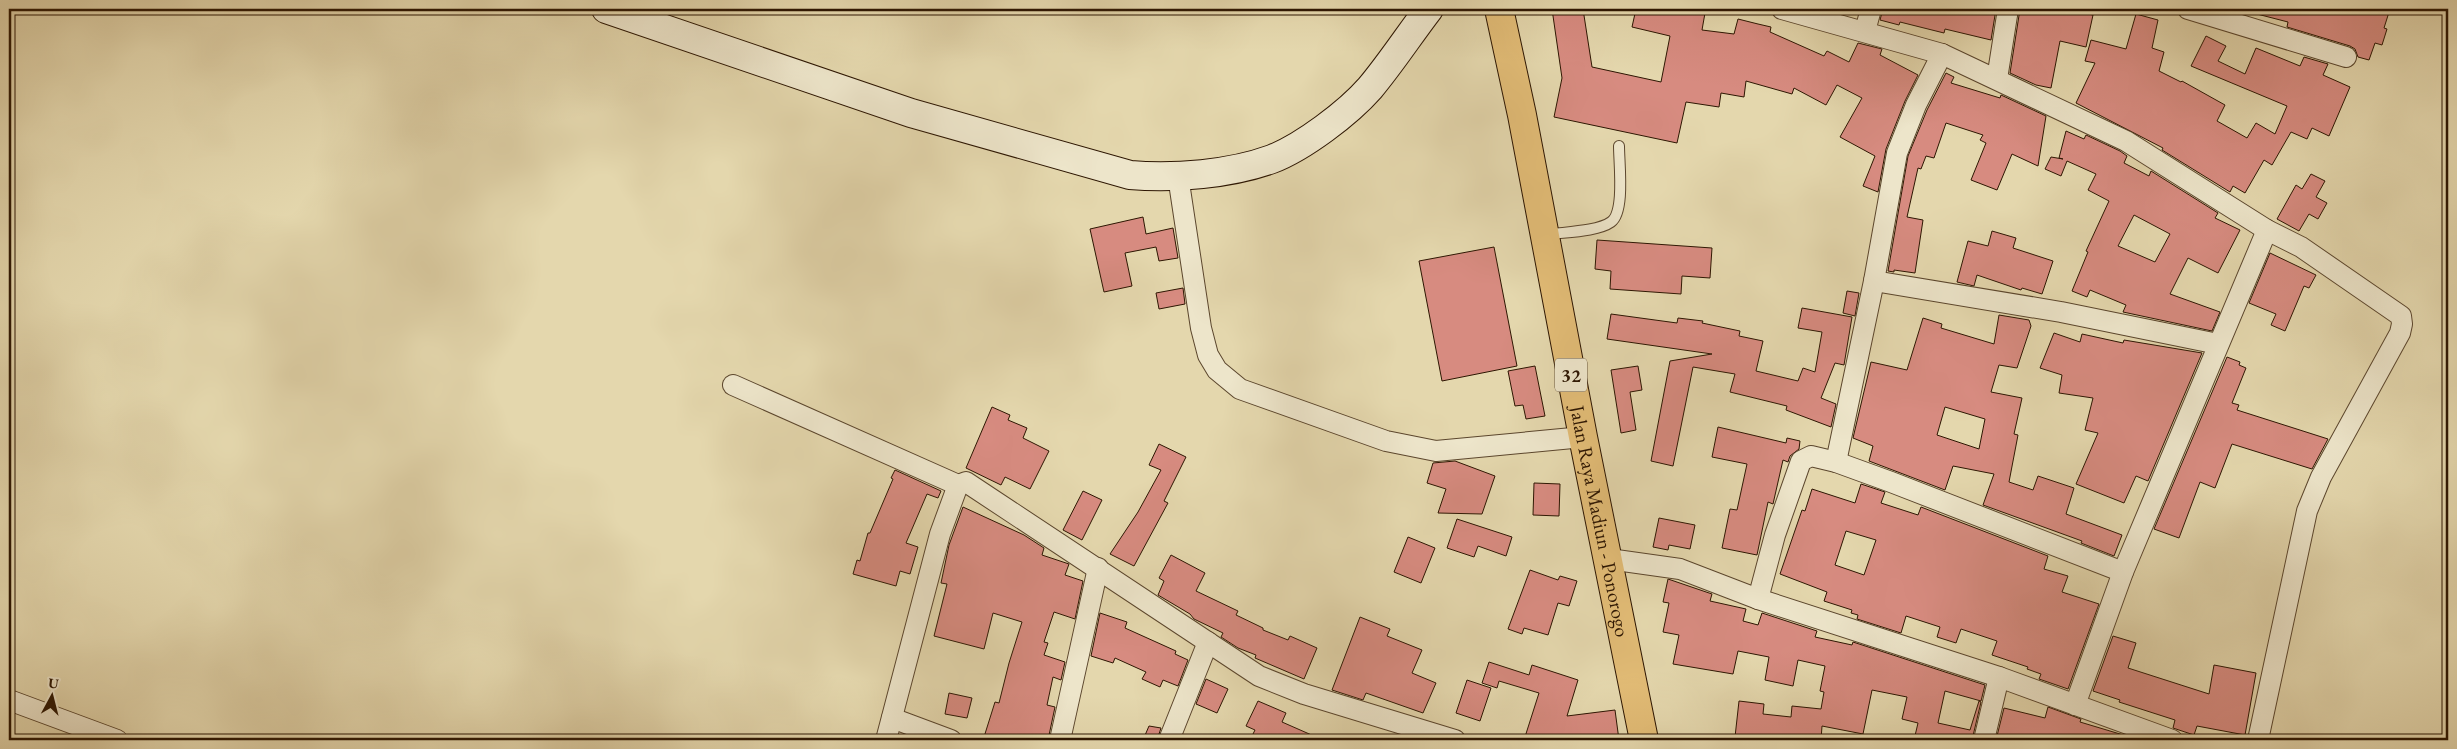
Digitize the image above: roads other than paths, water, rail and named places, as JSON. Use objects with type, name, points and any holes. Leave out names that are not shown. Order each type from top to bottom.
[{"type":"highway","name":"Jalan Raya Madiun - Ponorogo","points":[[1499,9],[1522,115],[1582,437],[1609,559],[1644,740]]},
{"type":"street","points":[[606,9],[911,112],[1130,175],[1178,176],[1233,169],[1273,159],[1319,133],[1369,88],[1429,9]]},
{"type":"street","points":[[1782,9],[1865,30],[1942,54],[2126,141],[2267,230],[2301,247],[2399,314],[2402,324],[2312,494],[2258,740]]},
{"type":"street","points":[[1865,30],[1871,9]]},
{"type":"street","points":[[1997,79],[2008,9]]},
{"type":"street","points":[[2188,9],[2346,57]]},
{"type":"street","points":[[1836,462],[1874,281],[1897,153],[1916,105],[1942,54]]},
{"type":"street","points":[[1178,176],[1201,328],[1208,355],[1217,370],[1240,389],[1386,441],[1436,451],[1582,437]]},
{"type":"street","points":[[2075,705],[2123,572],[2267,230]]},
{"type":"street","points":[[1874,281],[2061,312],[2218,344]]},
{"type":"street","points":[[733,385],[958,485],[966,482],[973,485],[1259,676],[1290,690],[1455,740]]},
{"type":"street","points":[[1758,599],[1775,535],[1801,461],[1810,456],[1836,462],[2123,572]]},
{"type":"street","points":[[886,740],[940,534],[958,485]]},
{"type":"street","points":[[1609,559],[1680,569],[1758,599],[1999,677],[2172,740]]},
{"type":"street","points":[[1060,740],[1098,568]]},
{"type":"street","points":[[1168,740],[1208,642]]},
{"type":"street","points":[[1984,740],[1999,677]]},
{"type":"street","points":[[9,700],[117,740]]},
{"type":"street","points":[[892,718],[951,740]]},
{"type":"lane","points":[[1544,235],[1594,228],[1610,223],[1616,217],[1620,203],[1619,146]]}]
